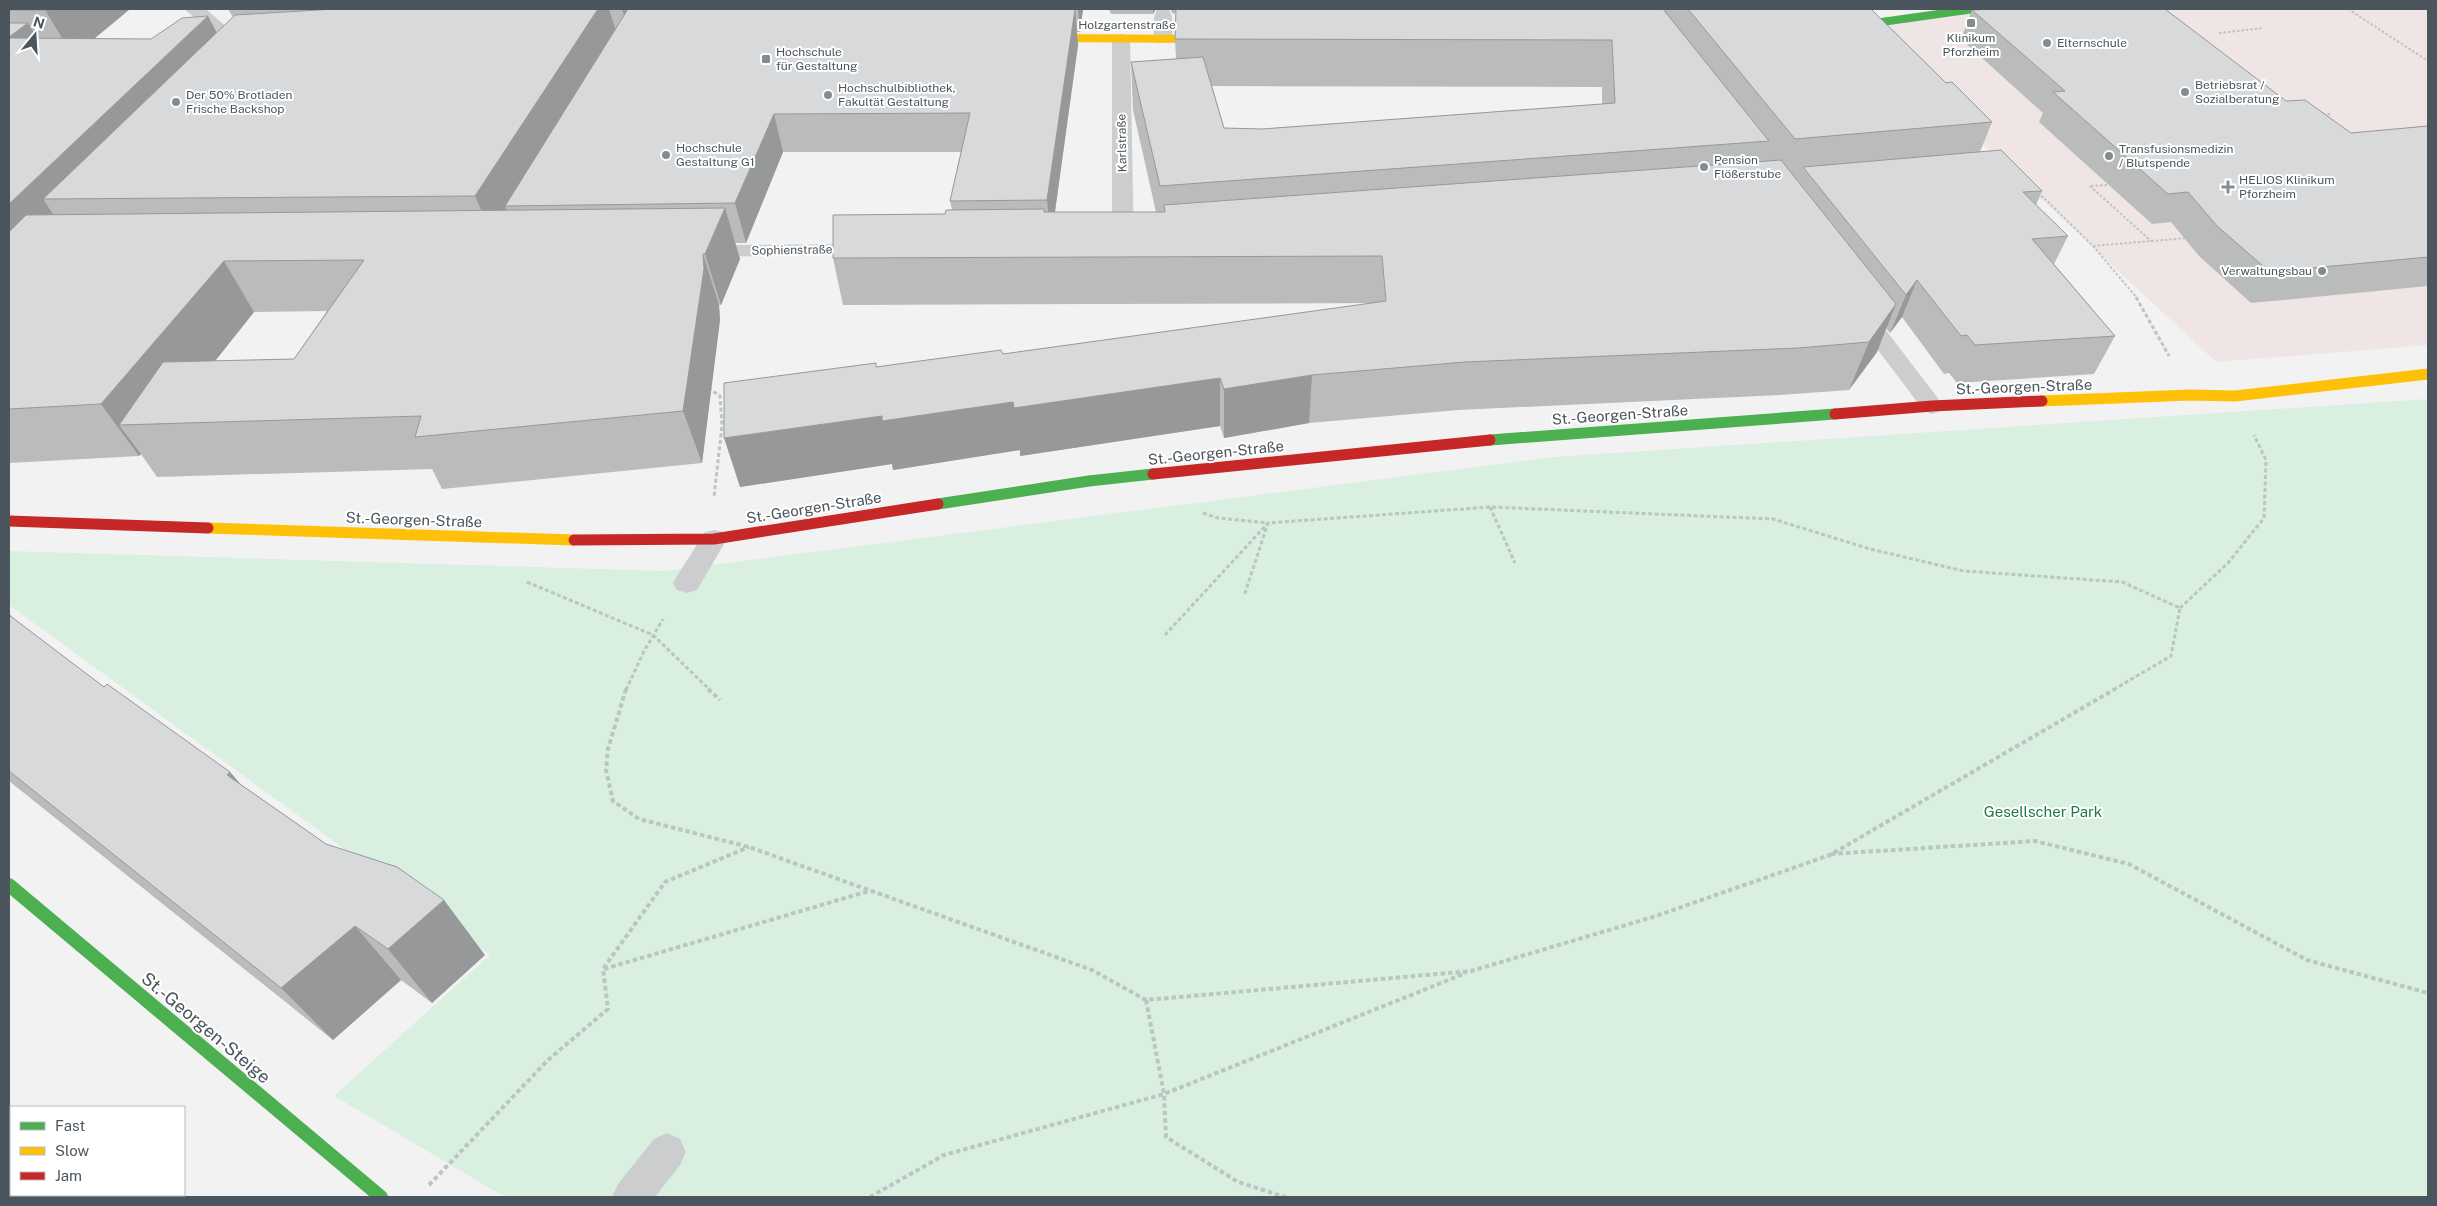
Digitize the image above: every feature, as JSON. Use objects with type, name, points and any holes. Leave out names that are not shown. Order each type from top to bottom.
[{"type":"street","points":[[192,9],[202,14],[246,60]]},
{"type":"street","points":[[1842,27],[1962,10]]},
{"type":"street","points":[[1163,14],[1163,39]]},
{"type":"street","points":[[1842,27],[1868,47]]},
{"type":"street","name":"Holzgartenstraße","points":[[1022,38],[1230,39]]},
{"type":"street","name":"Karlstraße","points":[[1121,39],[1123,247]]},
{"type":"street","name":"Sophienstraße","points":[[680,252],[887,250]]},
{"type":"street","points":[[1843,290],[1932,406]]},
{"type":"street","name":"St.-Georgen-Straße","points":[[9,521],[575,540],[714,539],[1089,481],[1505,439],[1932,406],[2190,395],[2235,396],[2428,374]]},
{"type":"street","points":[[687,583],[714,539]]},
{"type":"street","name":"St.-Georgen-Steige","points":[[9,885],[381,1197]]},
{"type":"street","points":[[631,1197],[667,1152]]},
{"type":"path","points":[[2348,9],[2428,61]]},
{"type":"path","points":[[2219,33],[2263,28]]},
{"type":"path","points":[[2322,114],[2332,114]]},
{"type":"path","points":[[2109,185],[2090,186],[2151,241]]},
{"type":"path","points":[[2035,193],[2044,197],[2093,246],[2137,298],[2190,395]]},
{"type":"path","points":[[2093,246],[2190,238]]},
{"type":"path","points":[[704,388],[710,389],[720,396],[722,425],[714,497]]},
{"type":"path","points":[[870,1197],[944,1155],[1164,1094],[1471,971],[1653,917],[1830,854],[2171,656],[2180,608],[2228,563],[2264,518],[2266,460],[2235,396]]},
{"type":"path","points":[[1165,636],[1268,523],[1490,507],[1773,519],[1870,550],[1964,571],[2122,582],[2180,608]]},
{"type":"path","points":[[1490,507],[1515,562]]},
{"type":"path","points":[[1244,596],[1268,523]]},
{"type":"path","points":[[524,581],[653,635],[720,700]]},
{"type":"path","points":[[653,635],[627,688],[610,737],[606,767],[613,801],[639,819],[749,846],[869,891],[1092,970],[1146,1000],[1471,971]]},
{"type":"path","points":[[1830,854],[2035,841],[2129,864],[2307,960],[2428,993]]},
{"type":"path","points":[[424,1190],[548,1060],[608,1009],[603,969],[665,882],[749,846]]},
{"type":"path","points":[[603,969],[869,891]]},
{"type":"path","points":[[1146,1000],[1164,1094],[1166,1137],[1238,1182],[1285,1197]]},
{"type":"shaded area","name":"HELIOS Klinikum Pforzheim","points":[[1965,9],[2428,9],[2428,345],[2216,362],[1860,30]]},
{"type":"green space","name":"Gesellscher Park","points":[[2428,399],[2428,1197],[505,1197],[334,1096],[490,955],[9,605],[9,551],[665,571],[1554,457]]},
{"type":"building","points":[[9,9],[46,9],[9,10]]},
{"type":"building","points":[[335,9],[598,9],[475,196],[43,199],[235,15]]},
{"type":"building","points":[[628,9],[1075,9],[1047,200],[950,201],[970,113],[774,114],[735,203],[505,206]]},
{"type":"building","points":[[1176,9],[1663,9],[1769,141],[1160,186],[1131,62],[1203,57],[1224,128],[1262,129],[1615,103],[1612,40],[1175,39]]},
{"type":"building","points":[[1688,9],[1871,9],[1946,83],[1952,82],[1992,122],[1795,139]]},
{"type":"building","points":[[2165,9],[2286,101],[2305,100],[2351,133],[2428,126],[2428,257],[2270,272],[2217,226],[2188,192],[2168,194],[2053,92],[2065,91],[1972,10]]},
{"type":"building","points":[[208,16],[9,204],[9,38],[151,39],[182,18]]},
{"type":"building","points":[[9,23],[28,23],[9,37]]},
{"type":"building","points":[[2001,150],[2042,191],[2023,192],[2068,236],[2032,239],[2115,336],[1975,345],[1967,335],[1961,336],[1917,280],[1906,295],[1803,167]]},
{"type":"building","points":[[1781,160],[1896,304],[1869,342],[1798,348],[1465,362],[1312,375],[1224,389],[1220,378],[1014,408],[1013,402],[882,421],[882,416],[724,438],[724,383],[876,363],[876,367],[1001,350],[1003,354],[1386,301],[1382,256],[833,258],[833,215],[945,214],[946,210],[1044,209],[1044,212],[1165,212],[1164,205]]},
{"type":"building","points":[[725,208],[705,254],[703,254],[704,269],[683,411],[415,437],[421,416],[119,425],[163,362],[294,359],[364,260],[224,261],[101,404],[9,409],[9,232],[26,215]]},
{"type":"building","points":[[9,615],[104,687],[107,684],[230,772],[227,775],[326,844],[397,867],[444,900],[388,949],[355,926],[281,988],[9,771]]},
{"type":"traffic: fast","points":[[1846,27],[1974,9]]},
{"type":"traffic: fast","points":[[1490,440],[1835,414]]},
{"type":"traffic: fast","points":[[938,504],[1089,481],[1153,474]]},
{"type":"traffic: fast","points":[[9,885],[381,1197]]},
{"type":"traffic: slow","points":[[1039,38],[1214,39]]},
{"type":"traffic: slow","points":[[2042,401],[2190,395],[2235,396],[2428,374]]},
{"type":"traffic: slow","points":[[208,528],[574,540]]},
{"type":"traffic: jam","points":[[1835,414],[1932,406],[2042,401]]},
{"type":"traffic: jam","points":[[1153,474],[1490,440]]},
{"type":"traffic: jam","points":[[574,540],[714,539],[938,504]]},
{"type":"traffic: jam","points":[[9,521],[208,528]]},
{"type":"place","name":"Klinikum Pforzheim","points":[[1971,23]]},
{"type":"place","name":"Elternschule","points":[[2047,43]]},
{"type":"place","name":"Hochschule für Gestaltung","points":[[766,59]]},
{"type":"place","name":"Betriebsrat / Sozialberatung","points":[[2185,92]]},
{"type":"place","name":"Hochschulbibliothek, Fakultät Gestaltung","points":[[828,95]]},
{"type":"place","name":"Der 50% Brotladen Frische Backshop","points":[[176,102]]},
{"type":"place","name":"Hochschule Gestaltung G1","points":[[666,155]]},
{"type":"place","name":"Transfusionsmedizin / Blutspende","points":[[2109,156]]},
{"type":"place","name":"Pension Flößerstube","points":[[1704,167]]},
{"type":"place","name":"HELIOS Klinikum Pforzheim","points":[[2228,187]]},
{"type":"place","name":"Verwaltungsbau","points":[[2322,271]]}]
